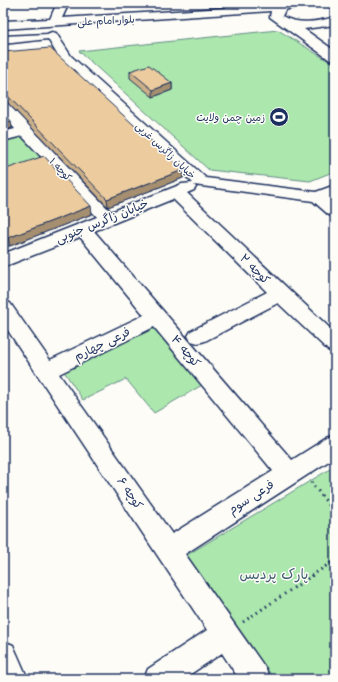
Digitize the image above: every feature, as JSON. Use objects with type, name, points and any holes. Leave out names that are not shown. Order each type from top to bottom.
[{"type":"street","points":[[57,31],[62,5],[61,3]]},
{"type":"street","name":"بلوار امام علی","points":[[3,40],[57,31],[281,7],[297,3]]},
{"type":"street","points":[[328,3],[335,4]]},
{"type":"street","points":[[281,7],[276,13],[276,17],[283,20],[308,25],[333,22],[330,32],[333,40]]},
{"type":"street","points":[[248,22],[283,20],[335,57]]},
{"type":"street","name":"بلوار امام علی","points":[[3,25],[57,31]]},
{"type":"street","name":"خیابان زاگرس غربی","points":[[57,31],[66,58],[201,182],[318,197]]},
{"type":"street","name":"کوچه ۱","points":[[3,107],[108,219]]},
{"type":"street","points":[[3,137],[24,131]]},
{"type":"street","name":"خیابان زاگرس جنوبی","points":[[5,257],[83,229],[201,182]]},
{"type":"street","points":[[335,190],[318,197],[335,211]]},
{"type":"street","name":"کوچه ۲","points":[[176,192],[280,294],[335,345]]},
{"type":"street","name":"کوچه ۴","points":[[83,229],[157,317],[294,470]]},
{"type":"street","points":[[198,336],[280,294]]},
{"type":"street","name":"کوچه ۶","points":[[3,308],[256,679]]},
{"type":"street","name":"فرعی چهارم","points":[[46,371],[157,317]]},
{"type":"street","name":"فرعی سوم","points":[[168,550],[335,445]]},
{"type":"street","points":[[158,679],[225,634]]},
{"type":"street","points":[[3,655],[14,679]]},
{"type":"path","points":[[294,470],[335,513]]},
{"type":"path","points":[[225,634],[335,560]]},
{"type":"green space","points":[[278,30],[335,65],[335,171],[310,181],[209,170],[79,51]]},
{"type":"green space","points":[[20,135],[46,163],[3,178],[3,140]]},
{"type":"green space","points":[[155,328],[202,385],[154,413],[126,379],[83,400],[63,370]]},
{"type":"green space","name":"پارک پردیس","points":[[335,466],[335,679],[274,679],[187,555]]},
{"type":"building","points":[[50,48],[183,170],[107,199],[7,95],[3,95],[3,52]]},
{"type":"building","points":[[149,65],[172,83],[153,90],[130,71]]},
{"type":"building","points":[[3,111],[11,121],[3,123]]},
{"type":"building","points":[[44,156],[91,206],[3,239],[3,170]]},
{"type":"place","name":"زمین چمن ولایت","points":[[279,117]]}]
